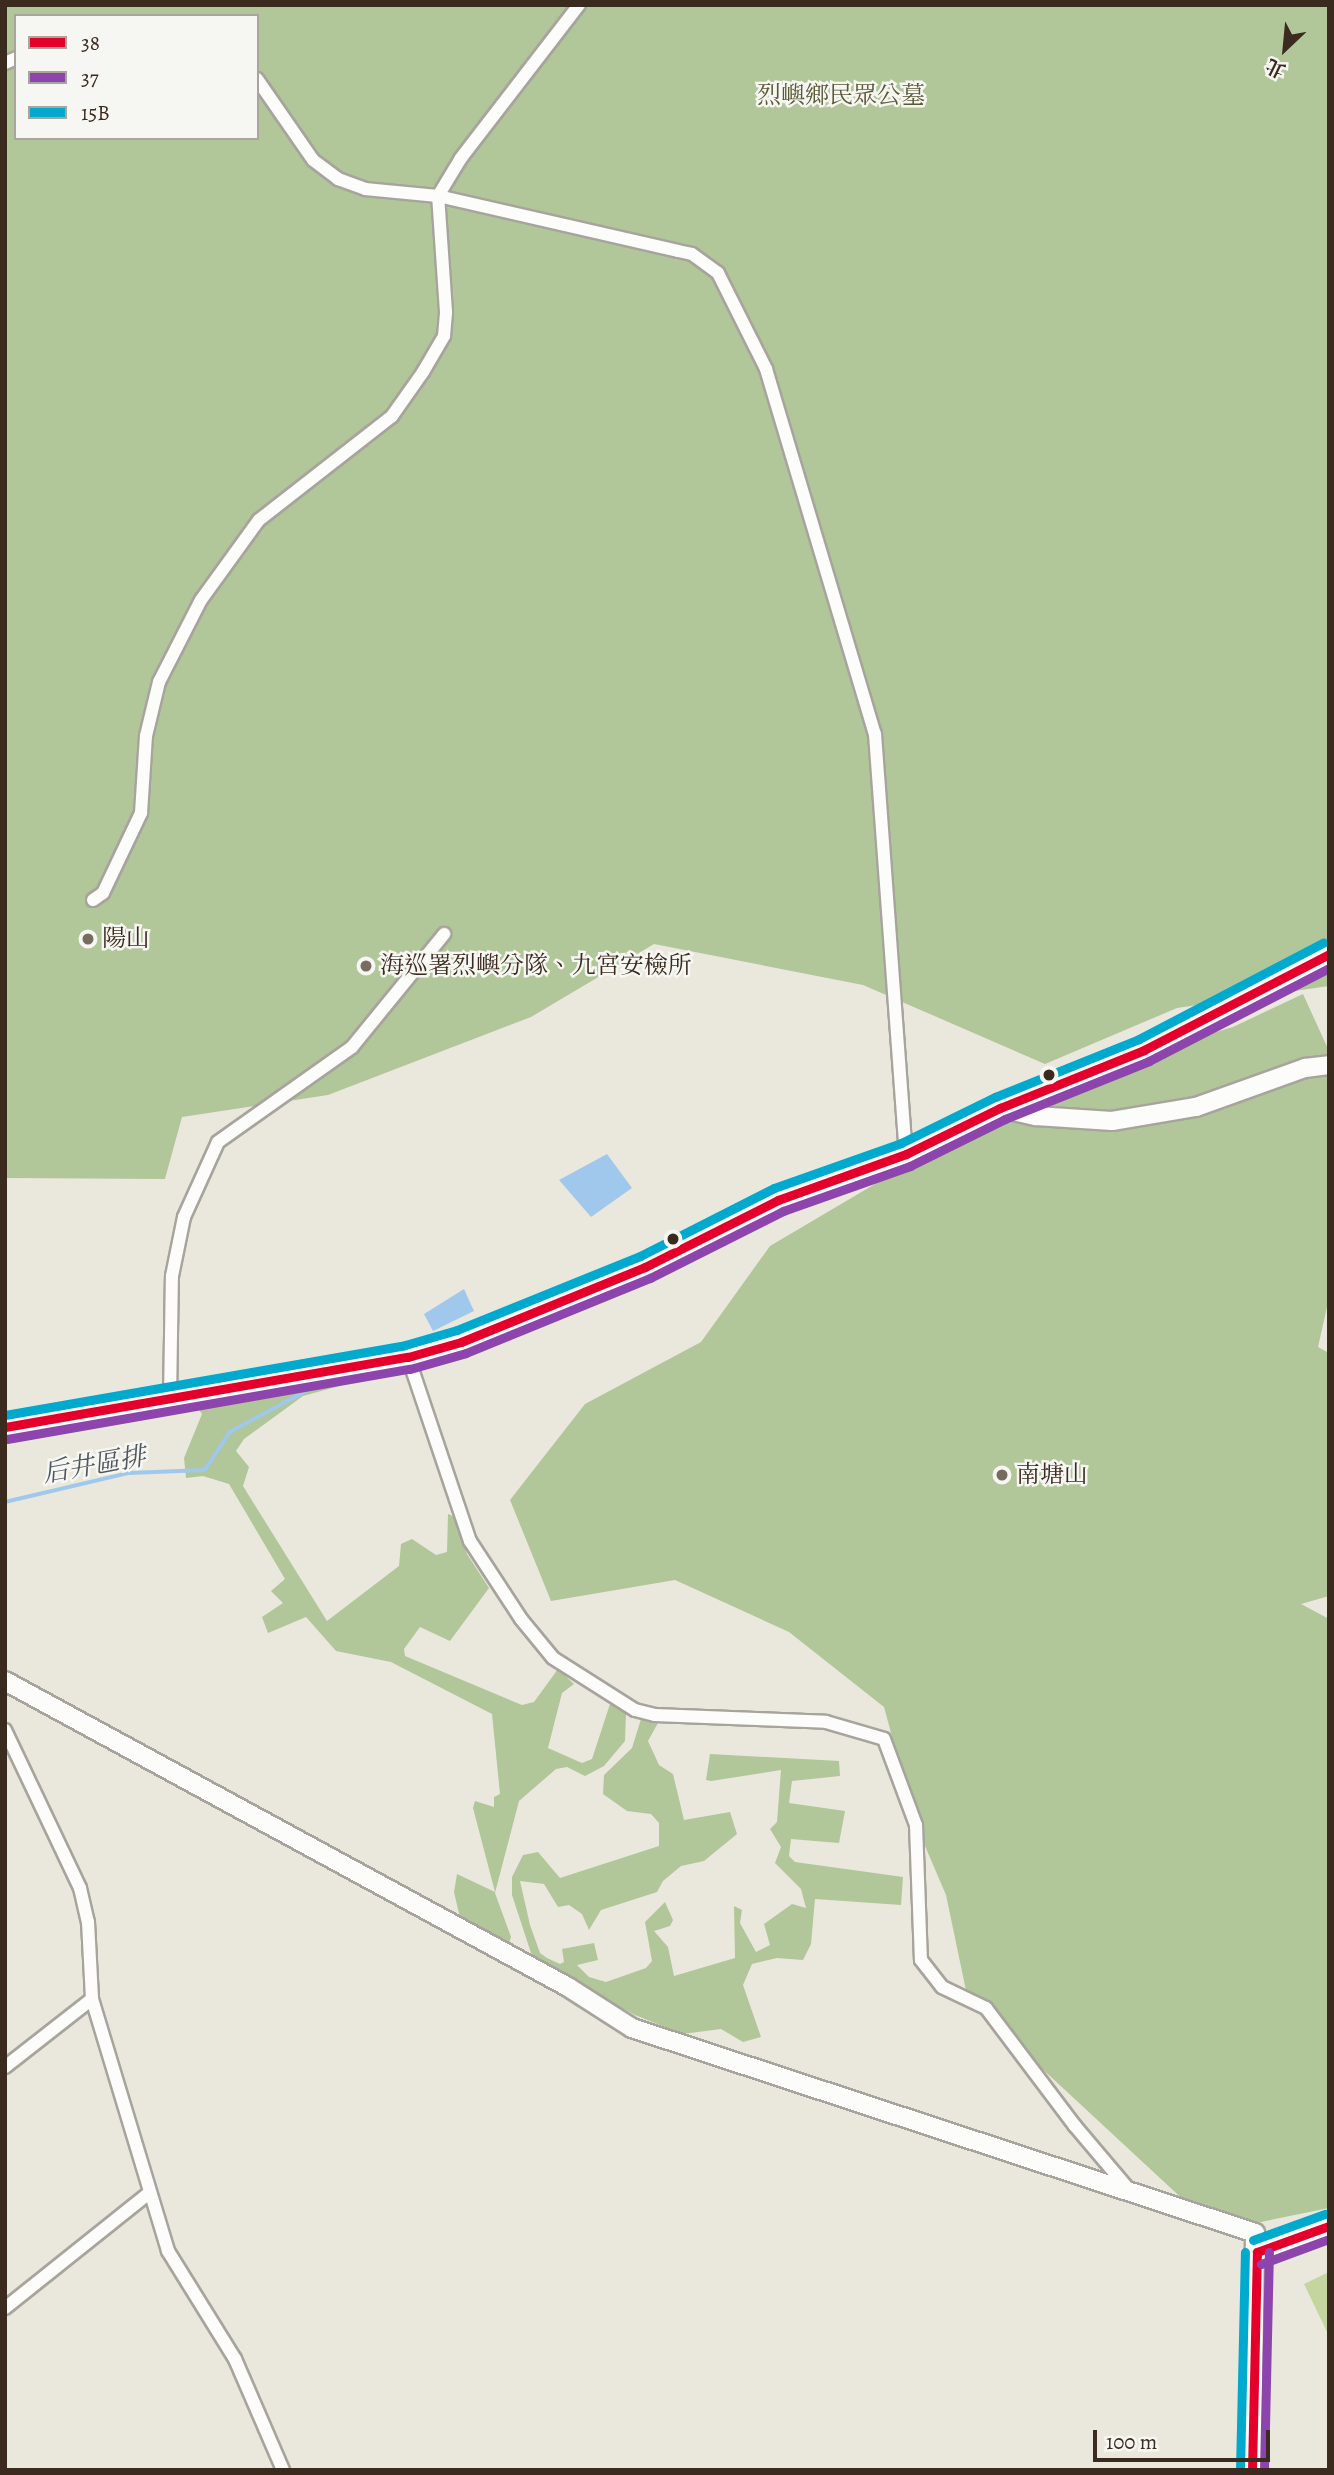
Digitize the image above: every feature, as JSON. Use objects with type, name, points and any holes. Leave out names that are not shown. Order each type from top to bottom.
[{"type":"street","points":[[93,900],[103,893],[141,813],[146,736],[159,682],[201,600],[260,520],[391,415],[444,336],[446,288],[438,196],[461,158],[579,5]]},
{"type":"street","points":[[259,82],[313,160],[338,179],[365,189],[438,196],[692,254],[719,273],[766,369],[875,734],[906,1154]]},
{"type":"street","points":[[170,1399],[172,1276],[184,1217],[218,1142],[352,1047],[444,934]]},
{"type":"street","points":[[5,1427],[408,1357],[485,1332],[645,1267],[778,1200],[906,1154],[1000,1108],[1144,1050],[1329,954]]},
{"type":"street","points":[[1000,1108],[1036,1116],[1112,1121],[1196,1107],[1305,1068],[1329,1065]]},
{"type":"street","points":[[408,1357],[470,1541],[521,1619],[553,1658],[635,1710],[655,1715],[826,1722],[884,1739],[916,1825],[921,1960],[942,1987],[986,2008],[1074,2126],[1129,2190]]},
{"type":"street","points":[[5,1681],[568,1987],[632,2028],[1255,2233],[1257,2252],[1252,2470]]},
{"type":"street","points":[[5,1730],[80,1888],[88,1922],[92,1999],[168,2251],[236,2359],[282,2470]]},
{"type":"street","points":[[5,2067],[92,1999]]},
{"type":"street","points":[[5,2308],[149,2193]]},
{"type":"street","points":[[1257,2252],[1329,2226]]},
{"type":"green space","name":"烈嶼鄉民眾公墓","points":[[5,5],[1329,5],[1329,986],[1177,1008],[1045,1064],[863,985],[654,944],[531,1017],[328,1095],[182,1117],[165,1179],[5,1178]]},
{"type":"green space","points":[[1303,994],[1329,1051],[1329,1298],[1318,1347],[1329,1353],[1329,1596],[1301,1604],[1329,1619],[1329,2208],[1217,2231],[968,2000],[946,1895],[916,1825],[884,1707],[789,1632],[675,1580],[551,1601],[510,1500],[585,1404],[701,1342],[770,1246],[936,1148],[1113,1062],[1233,1027]]},
{"type":"green space","points":[[398,1366],[401,1369],[303,1396],[244,1439],[236,1451],[249,1467],[243,1486],[327,1621],[399,1566],[401,1544],[412,1539],[436,1555],[447,1552],[448,1514],[457,1518],[467,1554],[489,1588],[450,1641],[420,1627],[404,1649],[405,1656],[522,1705],[534,1702],[558,1669],[574,1684],[562,1693],[548,1748],[582,1763],[592,1759],[610,1704],[626,1713],[625,1741],[604,1766],[585,1776],[567,1767],[556,1769],[519,1801],[495,1893],[511,1937],[508,1947],[461,1922],[454,1892],[457,1874],[495,1892],[473,1808],[475,1801],[494,1807],[494,1797],[500,1794],[492,1714],[391,1662],[336,1651],[306,1617],[268,1633],[262,1617],[283,1603],[271,1591],[285,1579],[229,1484],[203,1476],[186,1478],[184,1458],[202,1414],[195,1404]]},
{"type":"green space","points":[[641,1719],[658,1723],[648,1741],[659,1765],[673,1774],[684,1820],[730,1812],[737,1834],[704,1861],[681,1866],[663,1881],[657,1892],[601,1910],[589,1930],[582,1914],[569,1905],[558,1907],[544,1884],[520,1881],[530,1925],[540,1953],[547,1958],[560,1964],[564,1962],[562,1949],[594,1943],[598,1960],[577,1965],[589,1977],[606,1982],[646,1968],[652,1961],[645,1922],[665,1902],[673,1920],[670,1926],[654,1931],[668,1947],[674,1976],[735,1958],[734,1906],[742,1910],[740,1923],[756,1952],[770,1945],[764,1924],[792,1904],[806,1908],[801,1889],[775,1863],[781,1847],[770,1829],[777,1822],[781,1770],[706,1780],[710,1754],[839,1761],[840,1776],[792,1781],[789,1803],[845,1811],[839,1843],[791,1839],[789,1856],[795,1862],[903,1877],[901,1905],[815,1899],[811,1944],[803,1960],[777,1958],[752,1964],[743,1985],[761,2037],[743,2042],[721,2029],[682,2034],[635,2015],[539,1963],[531,1953],[512,1895],[512,1877],[523,1855],[538,1852],[560,1878],[659,1846],[659,1823],[651,1814],[627,1811],[603,1794],[604,1775],[632,1748]]},
{"type":"green space","points":[[1329,2272],[1329,2331],[1327,2332],[1304,2284]]},
{"type":"water","points":[[607,1154],[632,1188],[591,1217],[559,1180]]},
{"type":"water","points":[[464,1289],[474,1311],[433,1331],[424,1314]]},
{"type":"waterway","name":"后井區排","points":[[5,1502],[129,1473],[205,1470],[230,1432],[328,1379]]},
{"type":"transit line","name":"15B","points":[[5,1415],[405,1345],[457,1330],[640,1256],[774,1188],[901,1143],[995,1097],[1139,1039],[1323,943]]},
{"type":"transit line","name":"38","points":[[5,1427],[408,1357],[461,1342],[645,1267],[778,1200],[906,1154],[1000,1108],[1144,1050],[1329,954]]},
{"type":"transit line","name":"37","points":[[7,1439],[410,1369],[466,1353],[650,1278],[783,1211],[910,1166],[1005,1119],[1149,1061],[1329,968]]},
{"type":"transit line","name":"15B","points":[[1253,2240],[1325,2214]]},
{"type":"transit line","name":"38","points":[[1257,2252],[1329,2226]]},
{"type":"transit line","name":"37","points":[[1261,2264],[1329,2239]]},
{"type":"transit line","name":"15B","points":[[1240,2470],[1245,2252]]},
{"type":"transit line","name":"38","points":[[1252,2470],[1257,2252]]},
{"type":"transit line","name":"37","points":[[1264,2470],[1269,2252]]},
{"type":"place","name":"陽山","points":[[88,939]]},
{"type":"place","name":"海巡署烈嶼分隊、九宮安檢所","points":[[366,966]]},
{"type":"place","name":"南塘山","points":[[1002,1475]]}]
